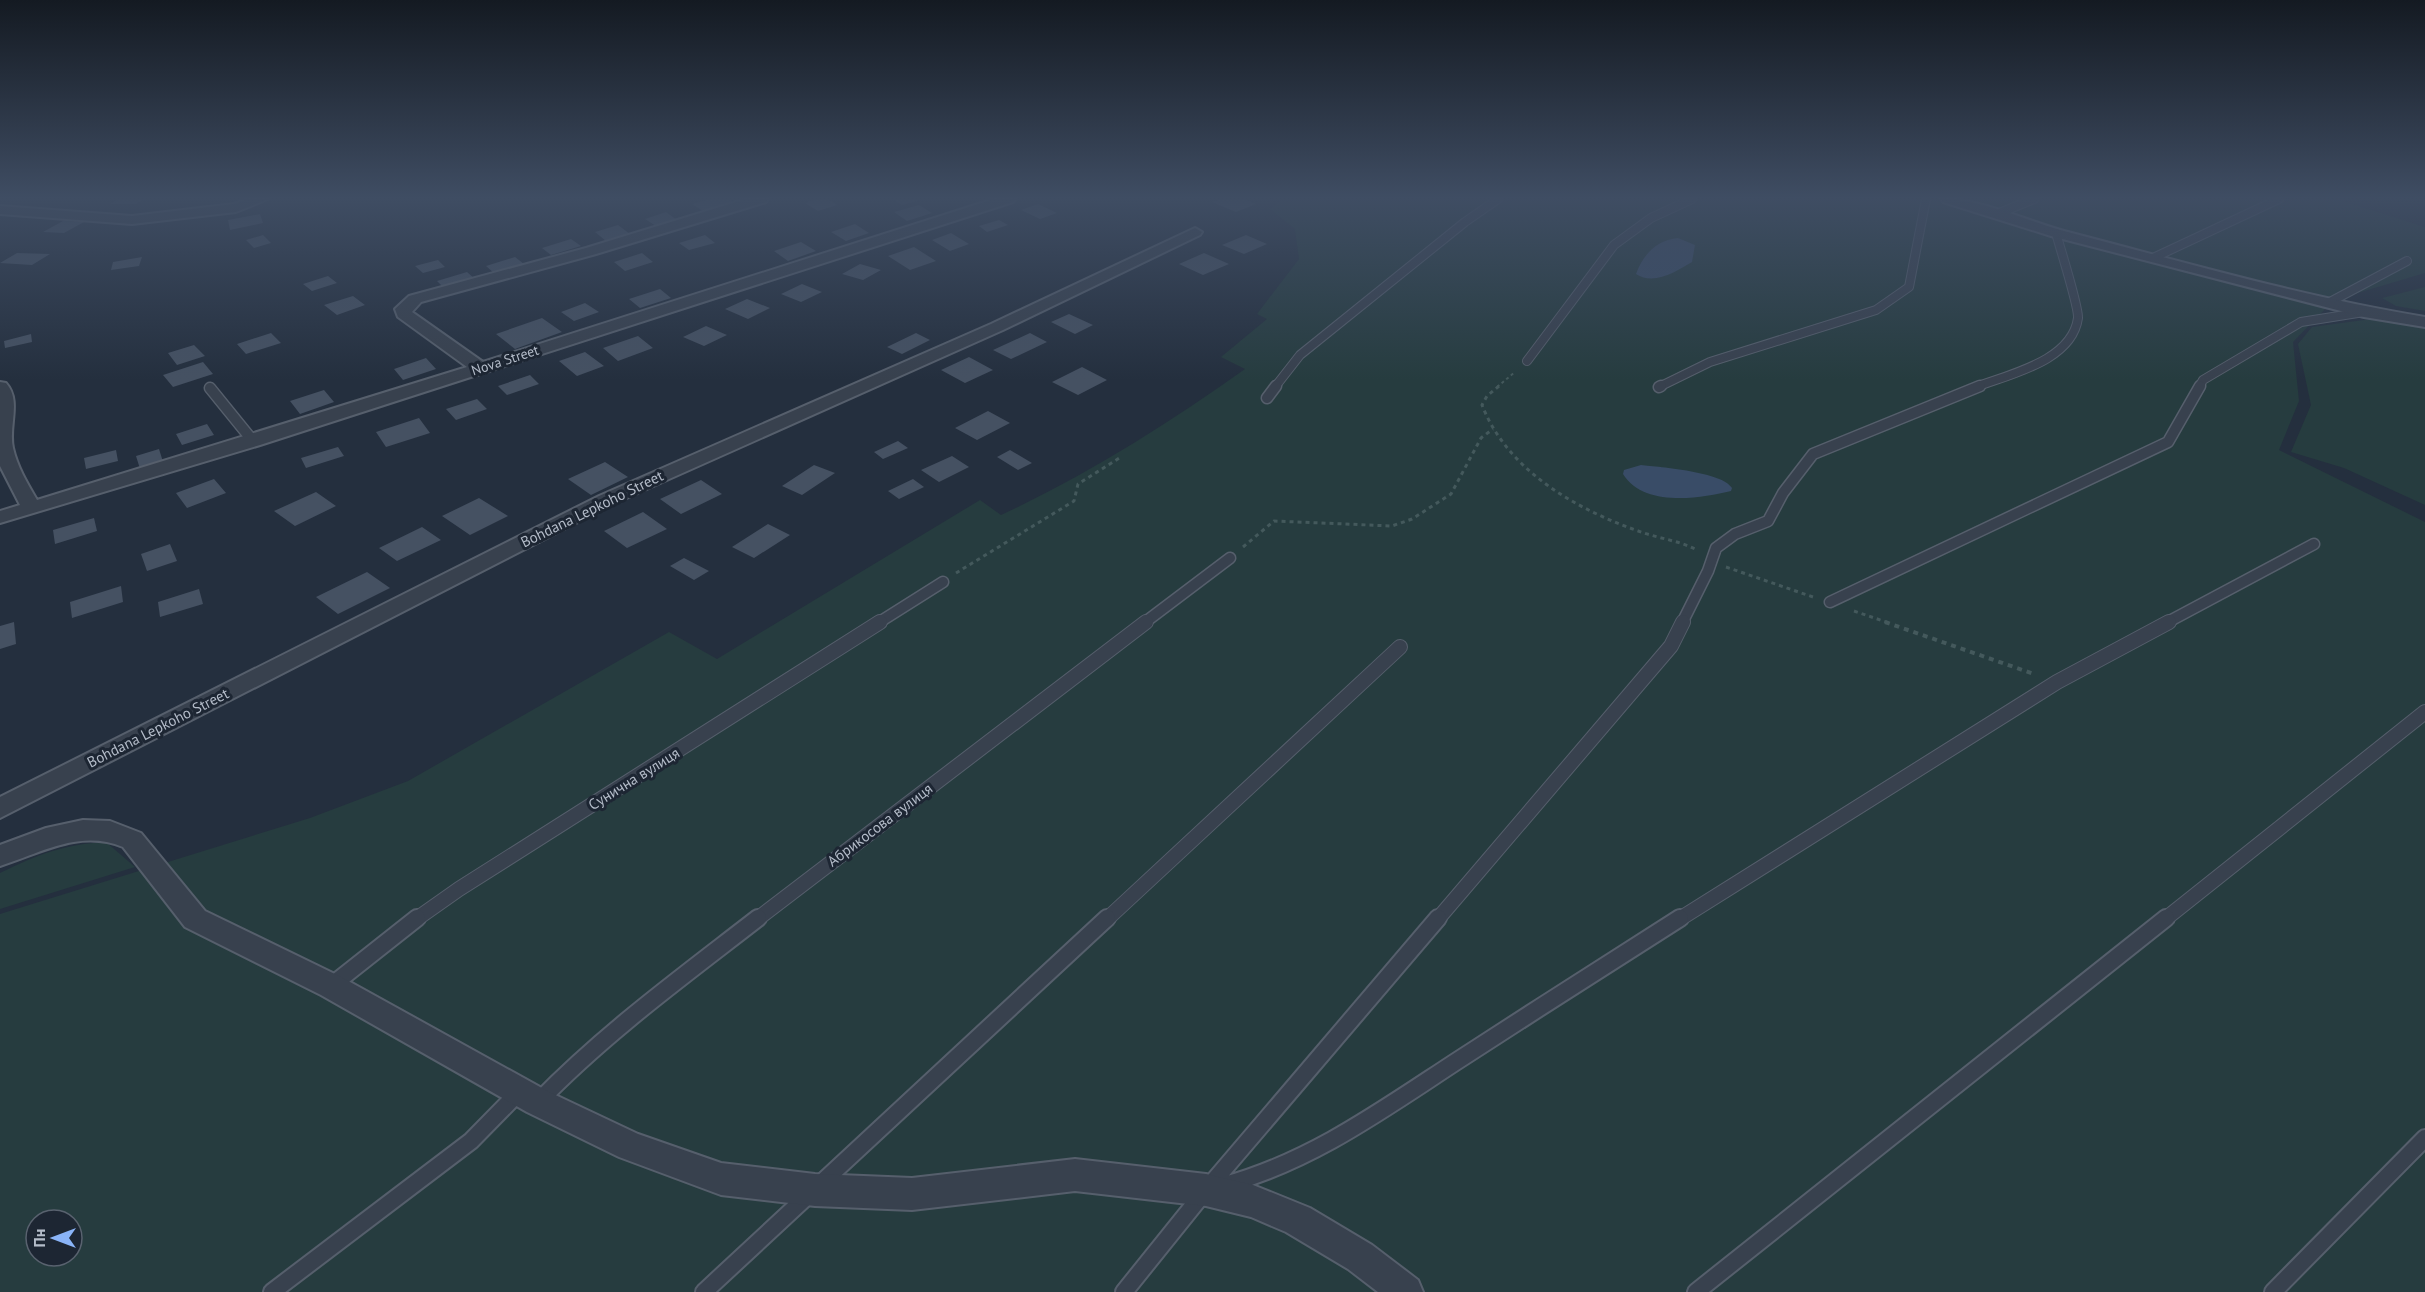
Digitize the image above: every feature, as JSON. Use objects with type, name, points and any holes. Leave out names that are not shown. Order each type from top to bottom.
[{"type":"street","points":[[480,368],[404,314],[403,309],[407,304],[429,295],[560,259]]},
{"type":"street","name":"Nova Street","points":[[0,517],[253,441],[820,259]]},
{"type":"street","name":"Bohdana Lepkoho Street","points":[[0,808],[606,500],[997,327],[1138,259]]},
{"type":"street","points":[[2164,259],[2364,312],[2425,322]]},
{"type":"street","points":[[0,387],[5,395],[2,438],[12,472],[32,509]]},
{"type":"street","points":[[0,856],[46,838],[83,830],[110,831],[132,840],[195,919],[331,986],[529,1097],[630,1146],[721,1179],[815,1190],[912,1194],[1075,1175],[1206,1190],[1253,1202],[1298,1220],[1360,1257],[1406,1292]]},
{"type":"lane","points":[[1267,398],[1300,355],[1419,259]]},
{"type":"lane","points":[[1527,362],[1603,259]]},
{"type":"lane","points":[[1659,387],[1710,362],[1876,309],[1909,287],[1914,259]]},
{"type":"lane","points":[[1124,1292],[1206,1190],[1671,646],[1708,571],[1716,548],[1735,534],[1768,521],[1783,493],[1813,454],[2048,358],[2068,342],[2078,317],[2063,259]]},
{"type":"lane","points":[[2330,302],[2406,261]]},
{"type":"lane","points":[[1830,603],[2168,442],[2203,380],[2301,322],[2364,312]]},
{"type":"lane","points":[[210,388],[253,441]]},
{"type":"lane","points":[[1206,1190],[1262,1175],[1308,1154],[2057,682],[2314,544]]},
{"type":"lane","name":"Абрикосова вулиця","points":[[272,1292],[575,1064],[633,1014],[1230,558]]},
{"type":"lane","name":"Сунична вулиця","points":[[331,986],[405,927],[459,889],[943,582]]},
{"type":"lane","points":[[704,1292],[1400,646]]},
{"type":"lane","points":[[1696,1292],[2425,712]]},
{"type":"lane","points":[[2273,1292],[2425,1138]]},
{"type":"path","points":[[1230,558],[1274,521],[1392,526],[1412,519],[1451,494],[1480,438],[1493,429]]},
{"type":"path","points":[[943,582],[1074,501],[1078,484],[1121,457]]},
{"type":"green space","points":[[1299,259],[2425,259],[2425,273],[2334,300],[2293,342],[2299,401],[2279,450],[2425,522],[2425,1292],[0,1292],[0,914],[310,818],[408,781],[669,632],[717,659],[980,500],[1001,515],[1065,483],[1157,428],[1245,369],[1221,357],[1267,319],[1257,314]]},
{"type":"green space","points":[[2425,287],[2425,311],[2396,306],[2382,298]]},
{"type":"green space","points":[[2371,319],[2425,328],[2425,505],[2344,468],[2291,452],[2311,405],[2298,344],[2312,327]]},
{"type":"green space","points":[[106,842],[135,867],[0,909],[0,873],[51,852],[77,845]]},
{"type":"water","points":[[1692,259],[1692,262],[1672,273],[1658,278],[1636,274],[1642,261]]},
{"type":"water","points":[[1641,465],[1704,474],[1726,482],[1732,488],[1731,491],[1688,498],[1658,496],[1632,485],[1623,474],[1624,470]]},
{"type":"building","points":[[6,259],[41,259],[32,265],[0,263]]},
{"type":"building","points":[[141,259],[139,266],[111,270],[113,262]]},
{"type":"building","points":[[508,259],[518,259],[524,264],[494,273],[486,266]]},
{"type":"building","points":[[622,259],[650,259],[653,262],[625,271],[614,262]]},
{"type":"building","points":[[893,259],[936,261],[910,270]]},
{"type":"building","points":[[1190,259],[1218,259],[1229,264],[1203,275],[1179,264]]},
{"type":"building","points":[[438,260],[445,267],[423,273],[415,266]]},
{"type":"building","points":[[860,264],[881,270],[863,280],[842,274]]},
{"type":"building","points":[[467,272],[476,280],[445,289],[437,281]]},
{"type":"building","points":[[328,276],[337,283],[312,291],[303,284]]},
{"type":"building","points":[[802,284],[822,292],[801,302],[781,294]]},
{"type":"building","points":[[660,289],[671,298],[640,308],[629,299]]},
{"type":"building","points":[[353,296],[365,305],[337,315],[324,305]]},
{"type":"building","points":[[747,299],[770,308],[748,319],[725,309]]},
{"type":"building","points":[[585,303],[599,312],[574,321],[561,312]]},
{"type":"building","points":[[1069,314],[1093,325],[1075,334],[1051,322]]},
{"type":"building","points":[[542,318],[562,332],[515,349],[496,334]]},
{"type":"building","points":[[706,326],[727,335],[704,346],[683,337]]},
{"type":"building","points":[[271,333],[281,343],[246,354],[237,344]]},
{"type":"building","points":[[916,333],[930,340],[902,354],[887,347]]},
{"type":"building","points":[[1030,333],[1047,342],[1011,359],[993,350]]},
{"type":"building","points":[[31,334],[32,342],[5,348],[4,341]]},
{"type":"building","points":[[638,336],[653,348],[618,361],[603,348]]},
{"type":"building","points":[[194,345],[205,356],[177,365],[168,353]]},
{"type":"building","points":[[585,352],[604,366],[577,376],[559,361]]},
{"type":"building","points":[[969,357],[993,370],[965,383],[941,370]]},
{"type":"building","points":[[426,358],[436,369],[403,380],[394,369]]},
{"type":"building","points":[[203,362],[213,374],[173,387],[163,375]]},
{"type":"building","points":[[1082,367],[1107,380],[1078,395],[1052,382]]},
{"type":"building","points":[[530,375],[539,384],[507,395],[498,386]]},
{"type":"building","points":[[324,390],[334,402],[300,414],[290,401]]},
{"type":"building","points":[[477,399],[487,409],[456,420],[446,409]]},
{"type":"building","points":[[988,411],[1010,423],[977,440],[955,428]]},
{"type":"building","points":[[419,418],[430,433],[386,447],[376,432]]},
{"type":"building","points":[[207,424],[214,435],[182,445],[176,434]]},
{"type":"building","points":[[898,441],[908,448],[883,459],[874,452]]},
{"type":"building","points":[[338,447],[344,456],[306,468],[301,458]]},
{"type":"building","points":[[159,449],[164,465],[141,472],[136,456]]},
{"type":"building","points":[[116,450],[118,461],[86,469],[84,458]]},
{"type":"building","points":[[1010,450],[1032,463],[1018,470],[997,457]]},
{"type":"building","points":[[952,456],[969,467],[939,482],[921,470]]},
{"type":"building","points":[[605,462],[628,477],[591,495],[568,479]]},
{"type":"building","points":[[814,465],[835,473],[802,495],[782,486]]},
{"type":"building","points":[[214,479],[226,493],[187,508],[176,493]]},
{"type":"building","points":[[913,479],[924,487],[899,499],[888,491]]},
{"type":"building","points":[[701,480],[722,494],[681,514],[660,499]]},
{"type":"building","points":[[316,492],[336,506],[295,526],[274,511]]},
{"type":"building","points":[[479,498],[508,516],[470,535],[442,516]]},
{"type":"building","points":[[643,512],[667,529],[627,548],[604,531]]},
{"type":"building","points":[[94,518],[97,531],[55,544],[53,530]]},
{"type":"building","points":[[768,524],[790,535],[754,558],[732,547]]},
{"type":"building","points":[[422,527],[441,540],[397,561],[379,548]]},
{"type":"building","points":[[170,544],[177,561],[147,571],[141,554]]},
{"type":"building","points":[[684,558],[709,571],[694,580],[670,566]]},
{"type":"building","points":[[367,572],[390,588],[338,614],[316,597]]},
{"type":"building","points":[[121,586],[123,602],[72,618],[70,602]]},
{"type":"building","points":[[199,589],[203,604],[160,617],[158,602]]},
{"type":"building","points":[[14,622],[16,644],[0,649],[0,626]]}]
